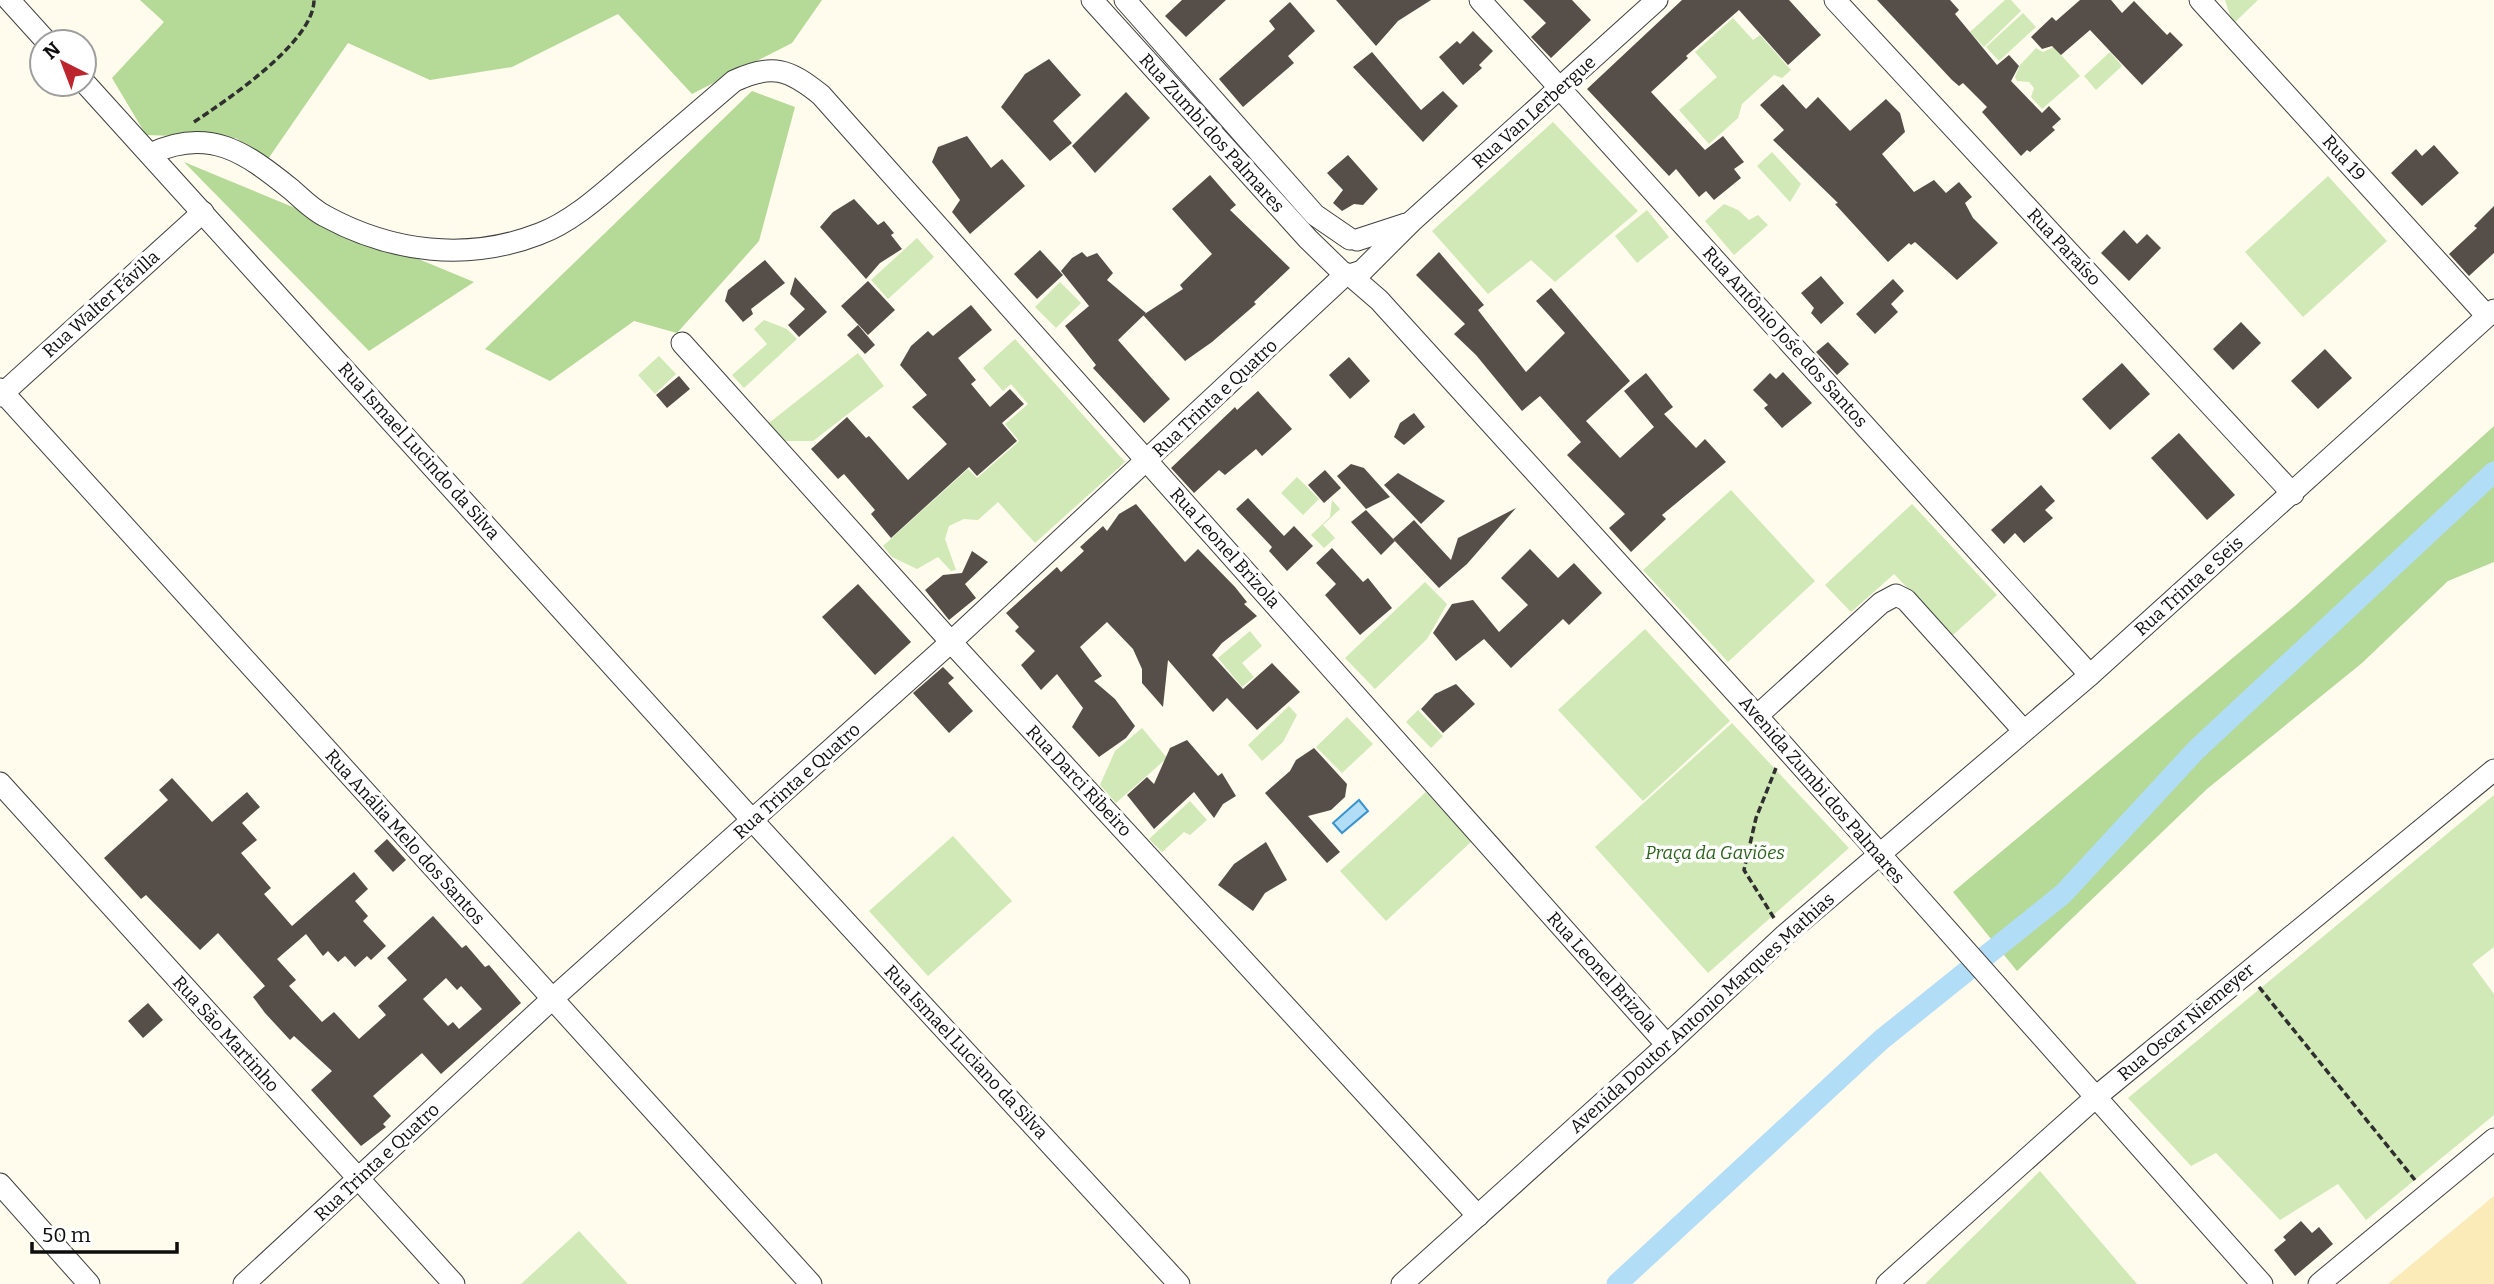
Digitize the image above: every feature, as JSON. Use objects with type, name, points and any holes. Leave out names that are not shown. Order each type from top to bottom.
[{"type":"street","points":[[9,0],[34,28]]},
{"type":"street","name":"Rua Zumbi dos Palmares","points":[[1092,0],[1296,227],[1353,269]]},
{"type":"street","name":"Rua Zumbi dos Palmares","points":[[1125,0],[1315,215],[1353,240]]},
{"type":"street","name":"Rua Antônio Jośe dos Santos","points":[[1480,0],[2090,675]]},
{"type":"street","name":"Rua Van Lerbergue","points":[[1353,269],[1411,222],[1657,0]]},
{"type":"street","name":"Rua Paraíso","points":[[1835,0],[2293,494]]},
{"type":"street","name":"Rua 19","points":[[2200,0],[2491,313]]},
{"type":"street","name":"Rua Leonel Brizola","points":[[159,150],[189,141],[210,141],[256,160],[321,215],[356,232],[397,245],[447,250],[491,250],[542,233],[591,203],[734,82],[764,71],[797,75],[821,95],[1667,1045]]},
{"type":"street","name":"Rua Ismael Lucindo da Silva","points":[[98,95],[159,150],[203,212],[753,821]]},
{"type":"street","name":"Rua Walter Fávilla","points":[[1,392],[203,212]]},
{"type":"street","name":"Rua Van Lerbergue","points":[[1353,240],[1411,222]]},
{"type":"street","points":[[1353,240],[1337,247],[1353,269]]},
{"type":"street","name":"Avenida Zumbi dos Palmares","points":[[1353,240],[1369,253],[1353,269],[1379,300],[1785,747],[1878,855],[2097,1096],[2262,1284]]},
{"type":"street","name":"Rua Trinta e Quatro","points":[[244,1284],[551,1000],[951,642],[1353,269]]},
{"type":"street","name":"Rua Trinta e Seis","points":[[1878,855],[2090,675],[2491,313]]},
{"type":"street","name":"Rua Darci Ribeiro","points":[[682,343],[951,642],[1478,1216]]},
{"type":"street","name":"Rua Anália Melo dos Santos","points":[[1,392],[811,1284]]},
{"type":"street","points":[[1757,716],[1881,603],[1896,595],[1906,600],[2023,730]]},
{"type":"street","name":"Rua Oscar Niemeyer","points":[[1887,1284],[2097,1096],[2494,770]]},
{"type":"street","name":"Rua São Martinho","points":[[0,783],[454,1284]]},
{"type":"street","name":"Rua Ismael Luciano da Silva","points":[[753,821],[1179,1284]]},
{"type":"street","name":"Avenida Doutor Antonio Marques Mathias","points":[[1402,1284],[1785,935],[1878,855]]},
{"type":"street","points":[[2319,1284],[2494,1139]]},
{"type":"street","points":[[0,1185],[89,1284]]},
{"type":"path","points":[[159,150],[292,46],[314,9],[314,0]]},
{"type":"path","points":[[1785,747],[1756,818],[1744,870],[1785,935]]},
{"type":"path","points":[[2247,972],[2427,1194]]},
{"type":"green space","points":[[140,0],[822,0],[792,43],[692,94],[618,14],[512,67],[430,80],[348,43],[268,159],[236,138],[146,135],[112,78],[164,22]]},
{"type":"green space","points":[[2005,0],[2011,0],[2021,11],[1984,47],[1970,32]]},
{"type":"green space","points":[[2225,0],[2258,0],[2233,24]]},
{"type":"green space","points":[[2023,13],[2036,27],[1999,61],[1986,47]]},
{"type":"green space","points":[[1733,18],[1753,40],[1760,35],[1791,70],[1782,78],[1774,75],[1742,104],[1738,118],[1709,144],[1679,110],[1717,77],[1695,52]]},
{"type":"green space","points":[[2054,47],[2080,76],[2042,109],[2031,97],[2034,88],[2029,82],[2017,81],[2015,77],[2020,65],[2036,48],[2043,52]]},
{"type":"green space","points":[[2110,52],[2122,66],[2096,90],[2084,76]]},
{"type":"green space","points":[[752,91],[795,107],[759,241],[677,333],[634,321],[550,381],[485,349]]},
{"type":"green space","points":[[1553,122],[1638,211],[1555,282],[1531,260],[1488,294],[1432,231]]},
{"type":"green space","points":[[1772,152],[1801,184],[1790,202],[1757,166]]},
{"type":"green space","points":[[184,162],[474,282],[369,351]]},
{"type":"green space","points":[[2328,176],[2387,241],[2303,317],[2245,252]]},
{"type":"green space","points":[[1724,204],[1738,210],[1749,220],[1758,215],[1768,225],[1734,255],[1705,221]]},
{"type":"green space","points":[[1647,210],[1669,237],[1637,263],[1615,236]]},
{"type":"green space","points":[[917,238],[934,257],[888,299],[871,280]]},
{"type":"green space","points":[[1060,282],[1081,303],[1056,328],[1035,307]]},
{"type":"green space","points":[[764,320],[787,329],[797,339],[744,388],[732,375],[767,344],[754,329]]},
{"type":"green space","points":[[1015,339],[1125,462],[1035,543],[998,502],[978,520],[964,519],[949,526],[945,539],[956,570],[951,571],[938,557],[917,569],[892,557],[883,546],[968,469],[977,478],[1019,441],[1005,424],[1028,404],[1011,384],[1003,391],[983,368]]},
{"type":"green space","points":[[858,353],[884,386],[813,441],[776,441],[765,426]]},
{"type":"green space","points":[[659,356],[676,374],[655,394],[638,375]]},
{"type":"green space","points":[[2494,426],[2494,562],[2448,581],[2362,663],[2207,789],[2017,971],[1953,892],[2295,606]]},
{"type":"green space","points":[[1297,477],[1319,499],[1303,515],[1281,493]]},
{"type":"green space","points":[[1731,490],[1815,581],[1728,662],[1643,570]]},
{"type":"green space","points":[[1332,500],[1340,509],[1323,525],[1335,538],[1324,548],[1311,535],[1330,517]]},
{"type":"green space","points":[[1912,504],[1997,595],[1953,635],[1894,574],[1851,612],[1825,585]]},
{"type":"green space","points":[[1425,582],[1447,604],[1427,639],[1375,689],[1345,658]]},
{"type":"green space","points":[[1645,629],[1730,721],[1643,801],[1558,710]]},
{"type":"green space","points":[[1250,631],[1262,646],[1242,663],[1254,677],[1242,687],[1218,658]]},
{"type":"green space","points":[[1289,706],[1297,715],[1283,742],[1262,761],[1248,745]]},
{"type":"green space","points":[[1418,710],[1443,736],[1431,748],[1406,722]]},
{"type":"green space","points":[[1347,717],[1373,744],[1342,773],[1316,747]]},
{"type":"green space","name":"Praça da Gaviões","points":[[1732,723],[1849,848],[1708,973],[1595,847]]},
{"type":"green space","points":[[1142,728],[1167,758],[1116,803],[1100,785],[1115,751]]},
{"type":"green space","points":[[1426,792],[1472,841],[1386,921],[1340,871]]},
{"type":"green space","points":[[2494,795],[2494,947],[2472,964],[2494,994],[2494,1115],[2366,1220],[2338,1184],[2280,1220],[2216,1153],[2191,1166],[2128,1098]]},
{"type":"green space","points":[[1190,801],[1207,820],[1190,835],[1184,832],[1162,852],[1149,839]]},
{"type":"green space","points":[[953,836],[1012,901],[928,976],[869,911]]},
{"type":"green space","points":[[2040,1171],[2137,1284],[1925,1284]]},
{"type":"green space","points":[[579,1231],[628,1284],[521,1284]]},
{"type":"sand","points":[[2494,1196],[2494,1284],[2388,1284]]},
{"type":"water","points":[[1359,800],[1368,811],[1342,833],[1333,823]]},
{"type":"building","points":[[1182,0],[1226,0],[1186,37],[1165,16]]},
{"type":"building","points":[[1336,0],[1431,0],[1398,21],[1376,46]]},
{"type":"building","points":[[1523,0],[1572,0],[1591,20],[1551,58],[1531,37],[1546,23]]},
{"type":"building","points":[[1682,0],[1789,0],[1821,35],[1788,65],[1739,10],[1686,56],[1688,58],[1651,92],[1705,150],[1723,136],[1744,162],[1734,169],[1741,178],[1714,200],[1706,191],[1699,197],[1676,169],[1669,176],[1587,89]]},
{"type":"building","points":[[1877,0],[1950,0],[1959,10],[1955,14],[1997,65],[2009,55],[2019,66],[2011,81],[2042,113],[2049,106],[2061,119],[2052,127],[2055,130],[2030,152],[2027,150],[2021,156],[1982,112],[1987,107],[1963,83],[1959,86],[1952,80]]},
{"type":"building","points":[[2080,0],[2111,0],[2122,13],[2134,1],[2167,35],[2170,32],[2183,45],[2142,85],[2090,30],[2061,55],[2052,46],[2042,49],[2031,37],[2052,17],[2056,21]]},
{"type":"building","points":[[1290,2],[1315,31],[1288,56],[1294,63],[1243,107],[1219,79],[1275,29],[1269,21]]},
{"type":"building","points":[[1473,31],[1493,51],[1479,65],[1482,68],[1463,85],[1439,57],[1457,41],[1460,44]]},
{"type":"building","points":[[1372,52],[1421,110],[1443,91],[1458,106],[1423,142],[1353,67]]},
{"type":"building","points":[[1049,59],[1081,95],[1053,121],[1072,143],[1050,161],[1001,107],[1025,74]]},
{"type":"building","points":[[1783,84],[1806,109],[1818,97],[1850,131],[1886,99],[1900,113],[1905,132],[1882,154],[1914,192],[1934,180],[1946,193],[1959,182],[1972,197],[1965,203],[1973,218],[1998,243],[1957,280],[1915,242],[1911,245],[1909,243],[1888,262],[1835,204],[1838,203],[1773,140],[1784,130],[1760,105]]},
{"type":"building","points":[[1126,92],[1150,118],[1095,173],[1072,146]]},
{"type":"building","points":[[967,136],[991,168],[1002,159],[1025,186],[970,234],[952,212],[960,200],[932,162],[938,147]]},
{"type":"building","points":[[2434,145],[2459,173],[2422,206],[2391,173],[2416,149],[2422,156]]},
{"type":"building","points":[[1348,155],[1378,189],[1363,205],[1354,204],[1342,211],[1333,203],[1343,190],[1327,173]]},
{"type":"building","points":[[1210,175],[1236,205],[1230,210],[1290,268],[1254,302],[1256,304],[1185,361],[1143,315],[1183,289],[1180,285],[1212,254],[1172,209]]},
{"type":"building","points":[[854,199],[878,225],[884,221],[902,249],[880,263],[866,279],[820,227],[833,212]]},
{"type":"building","points":[[2494,206],[2494,253],[2469,276],[2449,254],[2477,228],[2474,226]]},
{"type":"building","points":[[2124,230],[2137,244],[2147,234],[2161,248],[2129,281],[2101,253]]},
{"type":"building","points":[[1040,250],[1063,275],[1037,299],[1014,274]]},
{"type":"building","points":[[1082,252],[1087,257],[1097,253],[1113,273],[1107,280],[1146,313],[1118,340],[1170,399],[1144,423],[1093,368],[1096,365],[1065,326],[1089,306],[1061,271],[1072,258]]},
{"type":"building","points":[[1439,252],[1484,305],[1478,310],[1526,372],[1565,333],[1536,301],[1551,288],[1630,381],[1586,421],[1620,458],[1654,427],[1624,391],[1646,373],[1673,407],[1664,414],[1696,448],[1705,439],[1726,462],[1662,515],[1666,519],[1631,552],[1609,528],[1625,514],[1567,455],[1581,442],[1540,396],[1522,411],[1476,355],[1454,334],[1465,324],[1416,275]]},
{"type":"building","points":[[765,260],[785,283],[751,309],[753,314],[743,322],[725,301],[728,290]]},
{"type":"building","points":[[1821,276],[1844,303],[1821,324],[1811,313],[1814,308],[1801,293]]},
{"type":"building","points":[[795,277],[827,312],[799,337],[788,325],[805,309],[790,294]]},
{"type":"building","points":[[1893,279],[1904,291],[1891,304],[1898,312],[1875,334],[1856,314]]},
{"type":"building","points":[[868,281],[895,310],[868,335],[841,306]]},
{"type":"building","points":[[971,305],[992,330],[958,358],[976,380],[971,384],[990,407],[1010,389],[1024,404],[1002,423],[1017,441],[977,476],[969,467],[891,538],[871,514],[875,510],[844,474],[838,479],[811,449],[847,417],[866,438],[869,436],[908,480],[947,444],[912,407],[927,395],[900,365],[911,346],[928,331],[933,336]]},
{"type":"building","points":[[2241,322],[2261,343],[2233,370],[2213,349]]},
{"type":"building","points":[[858,325],[875,345],[865,354],[847,335]]},
{"type":"building","points":[[1828,342],[1849,364],[1837,375],[1816,352]]},
{"type":"building","points":[[2325,349],[2352,378],[2318,409],[2291,381]]},
{"type":"building","points":[[1349,357],[1370,381],[1350,399],[1329,375]]},
{"type":"building","points":[[2122,363],[2150,394],[2110,430],[2082,399]]},
{"type":"building","points":[[1783,372],[1812,403],[1782,428],[1764,408],[1768,405],[1753,390],[1770,373],[1776,379]]},
{"type":"building","points":[[679,376],[690,389],[667,408],[656,395]]},
{"type":"building","points":[[1258,391],[1292,429],[1262,456],[1256,449],[1225,475],[1219,470],[1194,493],[1171,468],[1235,407],[1237,410]]},
{"type":"building","points":[[1414,413],[1425,427],[1404,445],[1394,437],[1400,423]]},
{"type":"building","points":[[2179,433],[2235,495],[2207,520],[2151,458]]},
{"type":"building","points":[[1351,464],[1364,468],[1390,497],[1366,509],[1337,476]]},
{"type":"building","points":[[1325,470],[1341,488],[1324,503],[1308,485]]},
{"type":"building","points":[[1398,473],[1445,501],[1421,524],[1384,485]]},
{"type":"building","points":[[2041,485],[2055,501],[2045,510],[2053,518],[2024,543],[2015,533],[2004,544],[1991,530]]},
{"type":"building","points":[[1248,498],[1284,536],[1294,526],[1313,546],[1287,571],[1269,551],[1272,547],[1236,509]]},
{"type":"building","points":[[1136,504],[1185,562],[1198,549],[1235,587],[1247,602],[1244,604],[1257,616],[1222,643],[1212,655],[1243,689],[1272,663],[1300,692],[1257,730],[1227,698],[1213,712],[1168,660],[1163,707],[1142,683],[1142,669],[1133,649],[1107,622],[1080,647],[1102,676],[1094,681],[1115,699],[1135,726],[1126,738],[1099,757],[1072,727],[1083,708],[1057,674],[1041,690],[1021,665],[1035,651],[1015,631],[1019,627],[1006,613],[1057,567],[1061,572],[1084,551],[1080,547],[1103,526],[1107,531],[1119,514]]},
{"type":"building","points":[[1516,508],[1467,564],[1439,588],[1393,539],[1414,520],[1451,560],[1458,538]]},
{"type":"building","points":[[1366,510],[1395,541],[1381,555],[1351,522]]},
{"type":"building","points":[[1332,548],[1363,582],[1368,578],[1392,608],[1360,635],[1325,595],[1336,584],[1316,563]]},
{"type":"building","points":[[1530,549],[1558,578],[1574,563],[1602,593],[1569,625],[1563,619],[1511,668],[1484,639],[1456,661],[1433,633],[1452,604],[1473,600],[1499,632],[1528,605],[1501,578]]},
{"type":"building","points":[[972,551],[988,562],[965,584],[976,598],[949,620],[925,590],[943,575],[962,573]]},
{"type":"building","points":[[858,584],[911,642],[875,675],[822,617]]},
{"type":"building","points":[[943,667],[954,678],[948,683],[973,711],[949,733],[913,693]]},
{"type":"building","points":[[1456,684],[1475,704],[1443,733],[1421,709],[1435,694]]},
{"type":"building","points":[[1187,740],[1218,776],[1222,773],[1236,796],[1223,804],[1214,818],[1194,792],[1154,829],[1127,795],[1147,777],[1154,784],[1170,748]]},
{"type":"building","points":[[1314,748],[1347,784],[1345,797],[1331,810],[1308,816],[1340,852],[1327,863],[1265,793],[1290,771],[1296,760]]},
{"type":"building","points":[[172,778],[212,822],[247,792],[260,807],[242,823],[257,840],[241,853],[271,888],[264,894],[292,926],[354,872],[368,889],[355,901],[368,916],[363,921],[386,946],[371,960],[367,956],[355,967],[345,956],[338,962],[328,951],[323,956],[306,934],[277,959],[296,980],[289,986],[322,1022],[334,1012],[359,1039],[386,1015],[378,1006],[407,980],[387,958],[433,916],[462,948],[466,945],[485,967],[489,965],[521,1003],[441,1074],[422,1053],[373,1096],[391,1116],[383,1124],[386,1127],[361,1146],[311,1090],[332,1071],[294,1036],[290,1040],[265,1013],[253,997],[265,986],[218,933],[200,950],[146,895],[141,899],[104,858],[168,800],[159,790]],"holes":[[[446,978],[457,990],[461,986],[482,1009],[459,1029],[453,1022],[448,1026],[423,999]]]},
{"type":"building","points":[[387,839],[406,860],[393,872],[374,851]]},
{"type":"building","points":[[1266,842],[1287,880],[1265,893],[1253,911],[1218,885],[1234,864]]},
{"type":"building","points":[[148,1003],[163,1020],[143,1038],[128,1021]]},
{"type":"building","points":[[2301,1221],[2312,1233],[2319,1227],[2333,1244],[2295,1276],[2274,1250],[2286,1240],[2283,1237]]},
{"type":"waterway","points":[[1617,1284],[1881,1040],[2063,894],[2196,750],[2494,472]]}]
